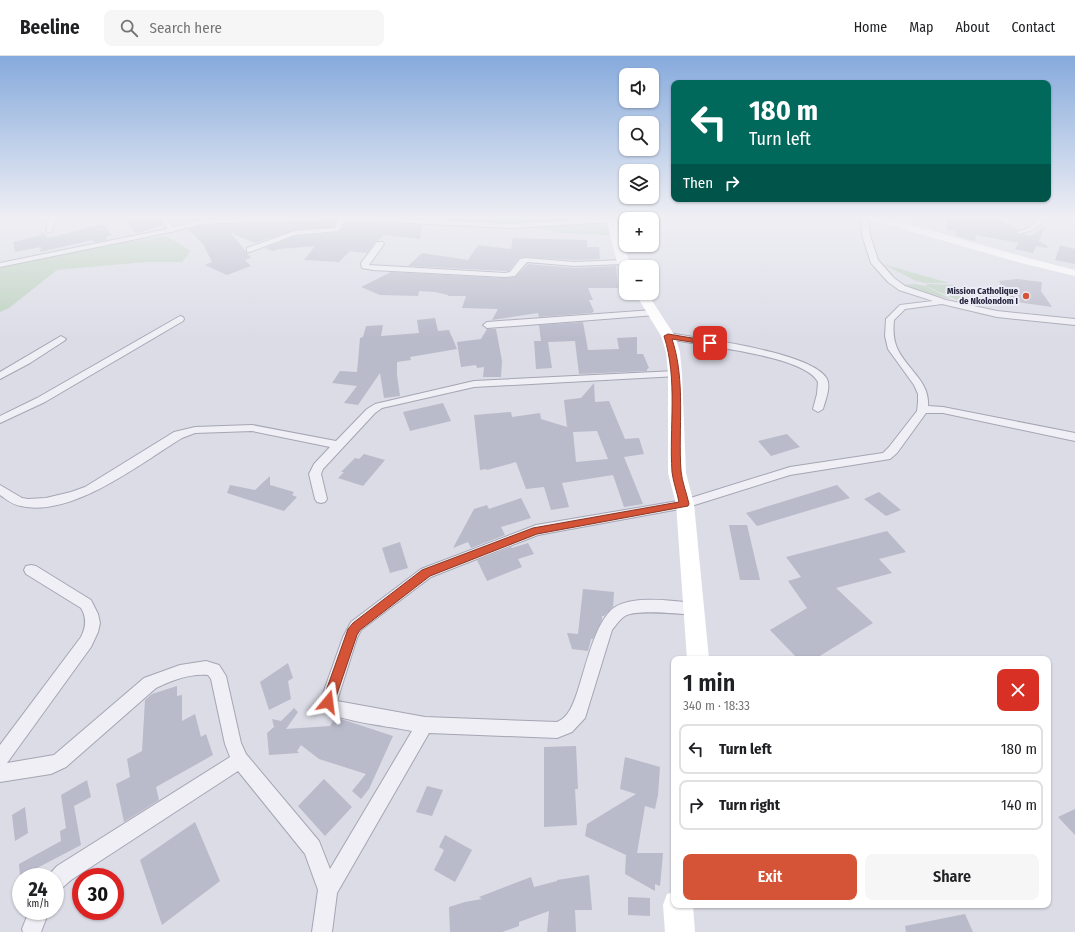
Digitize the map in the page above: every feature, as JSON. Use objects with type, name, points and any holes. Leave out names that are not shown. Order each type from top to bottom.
[{"type":"main road","points":[[1011,257],[1075,273]]},
{"type":"main road","points":[[645,300],[668,336],[673,352],[675,374],[677,473],[685,504],[698,656]]},
{"type":"main road","points":[[678,908],[680,932]]},
{"type":"street","points":[[0,265],[40,257]]},
{"type":"street","points":[[370,257],[365,263],[365,266],[373,268],[505,275],[512,274],[521,263],[526,260],[574,264],[619,265]]},
{"type":"street","points":[[873,257],[874,261],[882,271],[902,288],[944,302],[1018,317],[1075,322]]},
{"type":"street","points":[[694,609],[634,606],[622,610],[614,617],[606,627],[579,712],[566,726],[557,730],[425,725],[337,709],[331,706],[328,702],[352,633],[356,626],[426,573],[536,530],[685,504],[790,471],[886,456],[893,450],[922,411],[922,393],[917,382],[895,354],[888,336],[890,319],[903,307],[906,298],[902,288]]},
{"type":"street","points":[[903,307],[944,302]]},
{"type":"street","points":[[487,324],[653,313]]},
{"type":"street","points":[[0,420],[41,400],[180,319]]},
{"type":"street","points":[[668,336],[740,347],[806,367],[822,377],[824,382],[818,409]]},
{"type":"street","points":[[0,376],[61,339]]},
{"type":"street","points":[[320,499],[315,474],[318,467],[371,411],[379,406],[465,385],[675,374]]},
{"type":"street","points":[[922,411],[930,409],[943,410],[1075,437]]},
{"type":"street","points":[[0,489],[20,502],[27,503],[63,500],[74,497],[89,490],[178,435],[195,430],[252,428],[338,445]]},
{"type":"street","points":[[0,759],[86,642],[92,631],[93,621],[91,612],[86,604],[31,570]]},
{"type":"street","points":[[0,773],[51,765],[60,761],[150,683],[158,678],[203,667],[212,669],[218,676],[232,744],[240,760],[312,848],[328,890]]},
{"type":"street","points":[[322,932],[328,890],[425,725]]},
{"type":"street","points":[[64,873],[240,760]]},
{"type":"green space","points":[[52,257],[186,257],[182,262],[145,262],[57,270],[9,308],[0,312],[0,264],[38,260]]},
{"type":"green space","points":[[883,264],[949,283],[925,283],[916,281]]},
{"type":"green space","points":[[915,284],[925,286],[951,299],[921,292],[901,285]]},
{"type":"green space","points":[[927,284],[954,285],[962,302],[926,286]]},
{"type":"building","points":[[209,257],[250,257],[251,258],[245,260],[251,266],[227,275],[205,265],[212,262]]},
{"type":"building","points":[[306,257],[344,257],[339,262],[304,260]]},
{"type":"building","points":[[418,257],[447,257],[468,260],[470,257],[600,257],[600,259],[574,260],[526,257],[519,258],[509,271],[408,266]]},
{"type":"building","points":[[1056,257],[1075,257],[1075,264],[1055,260]]},
{"type":"building","points":[[528,264],[574,268],[616,266],[618,288],[588,288],[593,300],[589,300],[594,311],[592,313],[539,317],[538,313],[492,320],[498,309],[462,308],[466,296],[448,296],[435,292],[419,291],[418,296],[380,295],[361,287],[391,272],[505,278],[515,277]]},
{"type":"building","name":"Mission Catholique de Nkolondom I","points":[[1017,279],[1042,282],[1041,291],[1052,307],[1009,301],[999,281]]},
{"type":"building","points":[[435,318],[438,331],[449,330],[457,349],[410,357],[411,360],[397,362],[400,396],[384,398],[380,373],[358,405],[344,403],[357,386],[332,383],[340,371],[357,372],[360,338],[363,337],[366,326],[383,325],[381,336],[419,333],[417,320]]},
{"type":"building","points":[[583,322],[588,350],[619,349],[617,338],[637,337],[637,354],[643,354],[649,368],[647,371],[579,374],[575,341],[548,342],[552,368],[536,369],[534,341],[541,341],[539,325]]},
{"type":"building","points":[[487,329],[496,329],[502,361],[501,377],[483,377],[484,367],[477,368],[476,365],[461,367],[457,342],[481,339]]},
{"type":"building","points":[[594,383],[595,402],[609,401],[625,439],[639,438],[644,454],[624,457],[643,504],[624,507],[613,475],[562,483],[569,507],[551,510],[544,487],[526,489],[516,462],[487,470],[480,470],[474,415],[511,412],[512,417],[540,413],[541,419],[567,427],[564,400],[581,398]],"holes":[[[597,431],[608,459],[576,462],[573,432]]]},
{"type":"building","points":[[443,403],[451,421],[410,431],[403,412]]},
{"type":"building","points":[[787,434],[800,447],[771,456],[758,441]]},
{"type":"building","points":[[364,454],[385,460],[363,486],[338,478],[344,472],[341,472],[355,458],[359,459]]},
{"type":"building","points":[[270,476],[270,485],[294,492],[292,495],[297,497],[284,511],[227,493],[230,485],[255,490]]},
{"type":"building","points":[[837,485],[850,498],[757,526],[746,513]]},
{"type":"building","points":[[879,492],[901,510],[886,516],[864,499]]},
{"type":"building","points":[[521,498],[531,518],[501,527],[505,535],[471,548],[468,542],[453,548],[474,509],[487,505],[489,509]]},
{"type":"building","points":[[729,525],[747,525],[760,580],[740,580]]},
{"type":"building","points":[[887,531],[906,552],[879,559],[892,573],[836,588],[873,623],[820,656],[795,656],[770,630],[807,608],[788,581],[801,577],[786,557]]},
{"type":"building","points":[[400,542],[408,568],[390,573],[382,548]]},
{"type":"building","points":[[528,543],[534,554],[518,559],[522,567],[487,581],[477,560],[511,547],[512,548]]},
{"type":"building","points":[[583,589],[614,592],[613,607],[604,616],[602,616],[602,620],[593,639],[591,639],[588,651],[572,649],[567,633],[578,634]]},
{"type":"building","points":[[288,663],[293,678],[288,681],[291,699],[269,710],[260,682]]},
{"type":"building","points":[[177,686],[177,696],[182,695],[182,721],[195,714],[201,737],[206,734],[213,755],[156,787],[159,800],[124,822],[116,784],[130,777],[127,759],[142,751],[145,700],[152,694]]},
{"type":"building","points":[[294,708],[298,712],[286,729],[330,726],[335,717],[393,736],[369,789],[361,799],[352,791],[366,774],[319,759],[301,745],[297,751],[299,753],[269,755],[267,733],[274,727],[272,719],[281,721]]},
{"type":"building","points":[[576,746],[578,789],[575,789],[577,825],[544,827],[544,747]]},
{"type":"building","points":[[625,757],[660,767],[658,795],[655,809],[645,806],[637,853],[663,853],[660,886],[655,884],[655,891],[625,874],[626,855],[585,836],[587,824],[636,794],[620,789]]},
{"type":"building","points":[[324,779],[352,807],[325,836],[298,806]]},
{"type":"building","points":[[87,780],[91,797],[74,806],[81,845],[37,868],[19,868],[19,864],[61,841],[60,831],[66,828],[61,795]]},
{"type":"building","points":[[427,786],[443,790],[432,816],[416,812]]},
{"type":"building","points":[[25,807],[28,833],[15,841],[12,815]]},
{"type":"building","points":[[1075,809],[1075,835],[1058,817]]},
{"type":"building","points":[[195,822],[220,881],[162,925],[140,860]]},
{"type":"building","points":[[445,835],[472,850],[455,882],[434,870],[444,850],[439,847]]},
{"type":"building","points":[[589,875],[592,910],[575,910],[576,932],[547,932],[549,911],[519,922],[519,926],[502,932],[450,932],[449,907],[482,899],[479,897],[531,877],[534,887],[557,880]]},
{"type":"building","points":[[628,897],[650,898],[650,916],[628,915]]},
{"type":"building","points":[[965,914],[973,932],[906,932],[905,926]]},
{"type":"place","name":"Mission Catholique de Nkolondom I","points":[[1026,296]]},
{"type":"route","points":[[328,702],[352,633],[356,626],[416,579],[426,573],[536,530],[563,524],[685,504],[677,473],[675,374],[673,352],[668,336],[710,343]]}]
